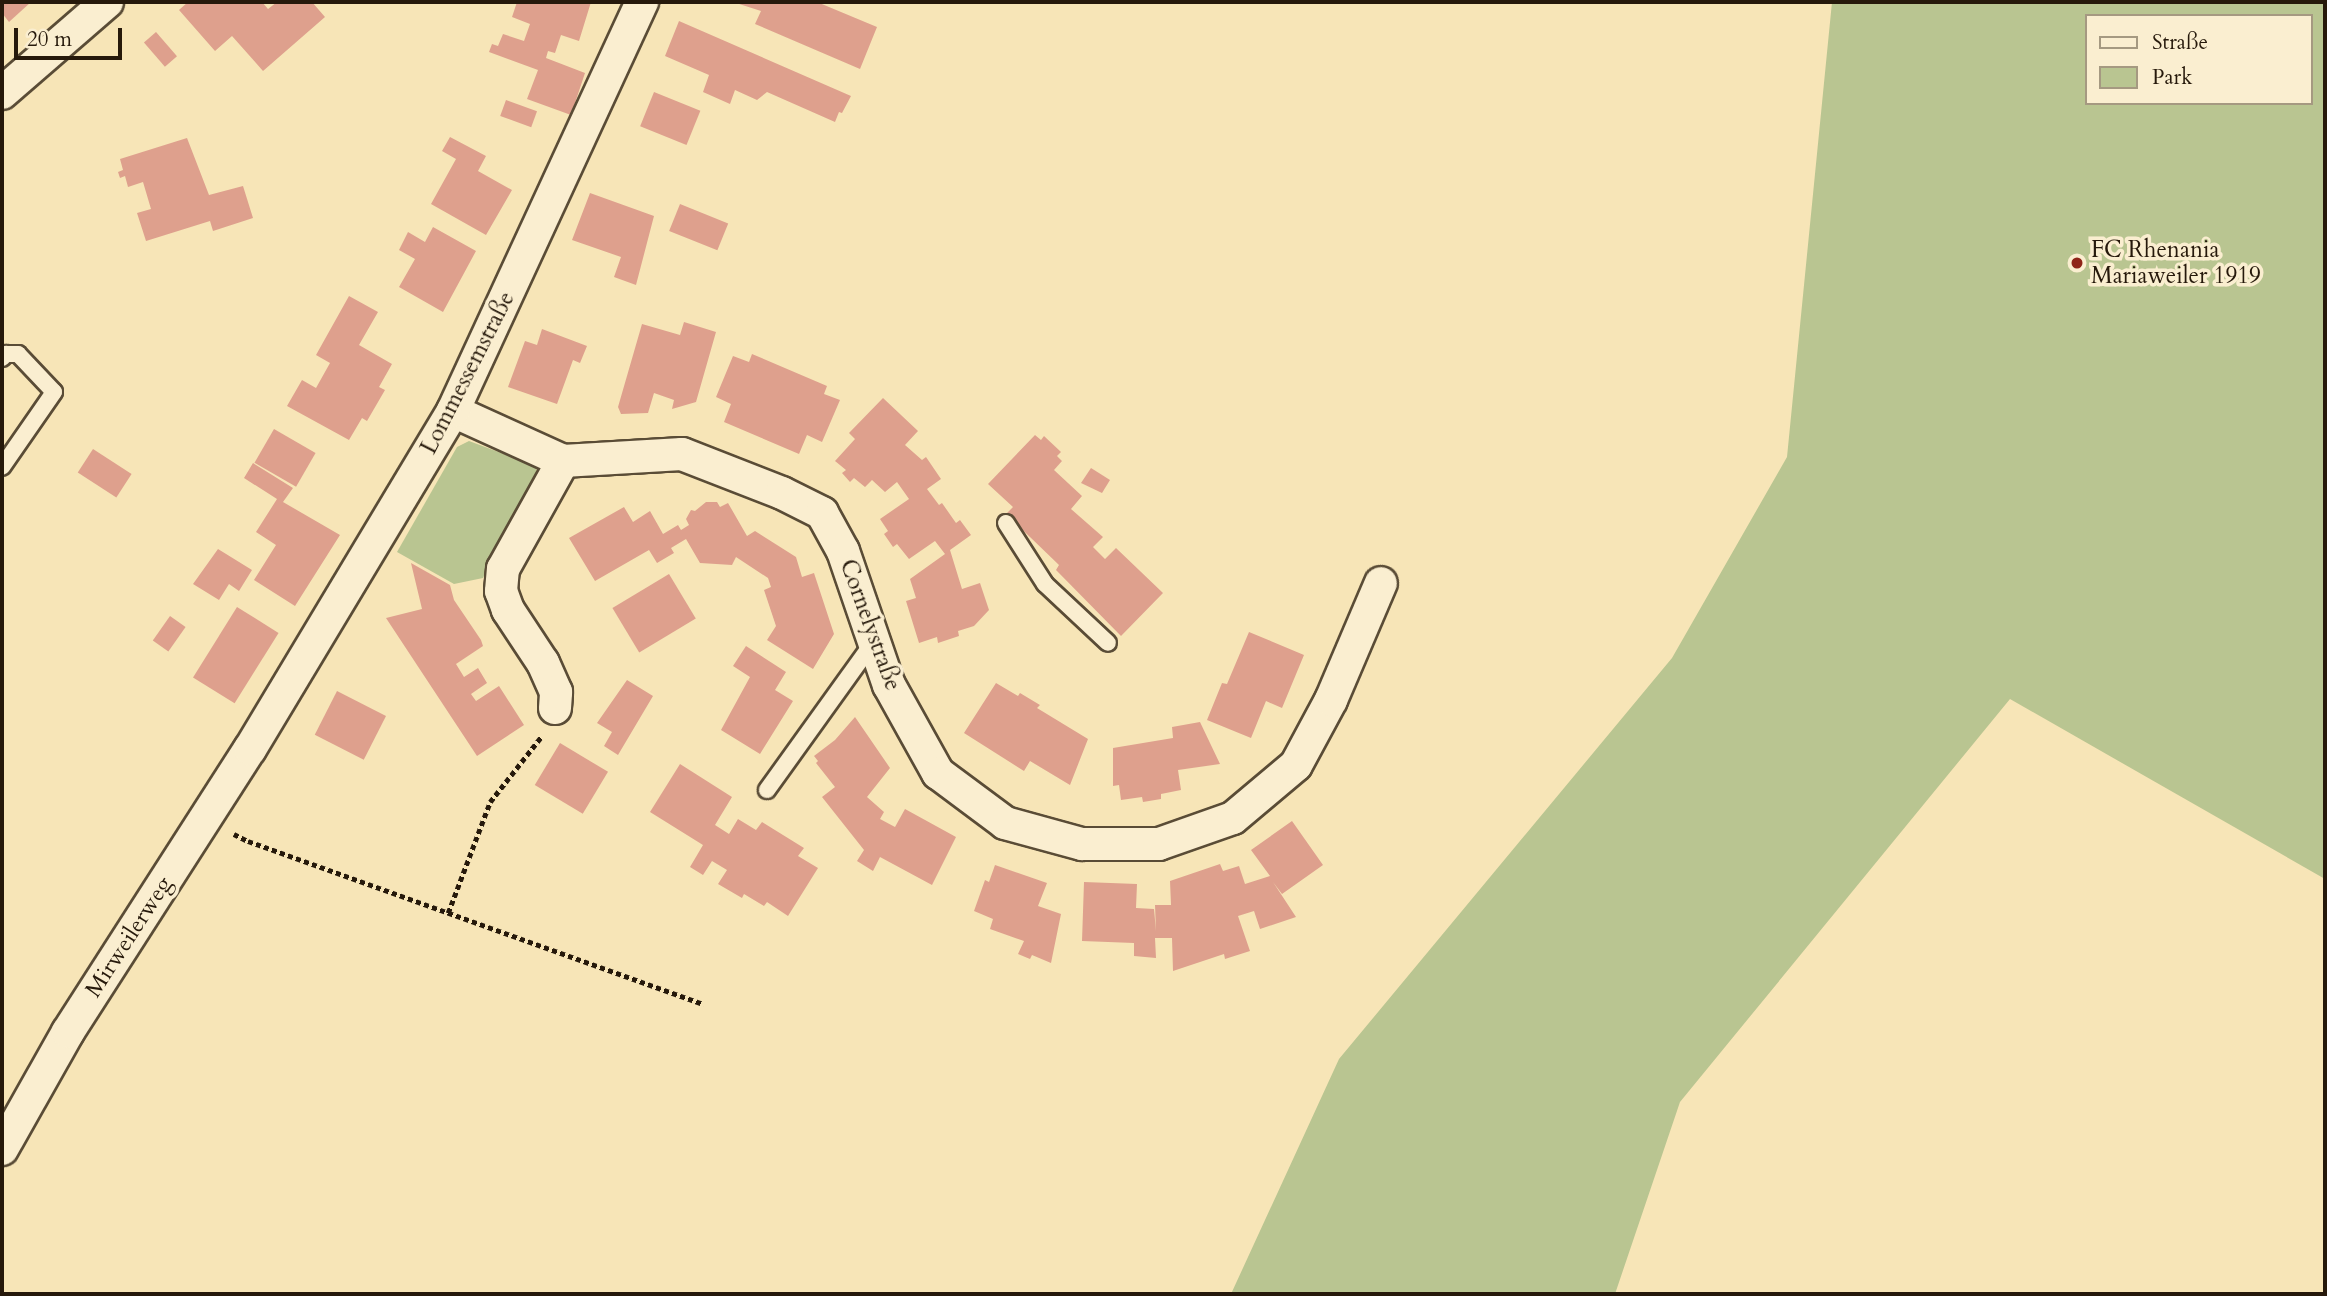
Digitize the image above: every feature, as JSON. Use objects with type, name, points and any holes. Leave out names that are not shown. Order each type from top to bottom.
[{"type":"street","points":[[2,93],[107,2]]},
{"type":"street","name":"Lommessemstraße","points":[[263,728],[453,411],[642,2]]},
{"type":"street","name":"Cornelystraße","points":[[453,411],[563,461],[682,454],[782,493],[822,513],[843,551],[889,685],[938,773],[1005,823],[1082,844],[1159,844],[1233,818],[1296,765],[1331,700],[1381,583]]},
{"type":"street","points":[[555,708],[556,692],[543,663],[508,610],[501,591],[503,569],[563,461]]},
{"type":"street","name":"Mirweilerweg","points":[[2,1149],[68,1032],[263,728]]},
{"type":"lane","points":[[2,358],[6,354],[18,354],[54,392],[2,467]]},
{"type":"lane","points":[[1006,523],[1045,584],[1108,643]]},
{"type":"lane","points":[[767,790],[874,641]]},
{"type":"path","points":[[448,913],[490,803],[555,720],[555,708]]},
{"type":"path","points":[[206,817],[248,841],[704,1004]]},
{"type":"green space","points":[[1832,2],[2325,2],[2325,879],[2010,699],[1680,1102],[1615,1294],[1231,1294],[1339,1059],[1672,658],[1787,457]]},
{"type":"green space","points":[[469,441],[536,466],[537,475],[483,578],[454,584],[397,552],[457,447]]},
{"type":"building","points":[[2,2],[31,2],[9,22],[2,13]]},
{"type":"building","points":[[188,2],[262,2],[268,9],[277,2],[312,2],[325,17],[263,71],[232,36],[215,51],[179,10]]},
{"type":"building","points":[[517,2],[591,2],[579,41],[561,35],[555,53],[548,51],[546,58],[585,73],[571,115],[527,99],[538,70],[489,52],[492,44],[498,46],[503,34],[524,41],[530,24],[512,17]]},
{"type":"building","points":[[733,2],[817,2],[877,27],[860,69],[755,24],[761,11]]},
{"type":"building","points":[[679,21],[851,96],[835,122],[767,92],[757,100],[735,90],[730,104],[703,92],[709,75],[665,56]]},
{"type":"building","points":[[156,32],[177,56],[165,67],[144,42]]},
{"type":"building","points":[[654,92],[700,111],[686,145],[640,126]]},
{"type":"building","points":[[506,100],[537,111],[531,127],[500,116]]},
{"type":"building","points":[[450,137],[486,156],[478,171],[512,190],[486,235],[431,204],[456,159],[442,151]]},
{"type":"building","points":[[187,138],[209,195],[243,186],[253,218],[213,231],[210,221],[146,241],[137,213],[151,209],[143,182],[128,187],[125,176],[120,178],[118,172],[123,170],[120,159]]},
{"type":"building","points":[[590,193],[654,216],[636,285],[614,277],[621,257],[572,240]]},
{"type":"building","points":[[680,204],[728,223],[717,250],[669,231]]},
{"type":"building","points":[[433,227],[476,251],[443,312],[399,287],[415,259],[399,250],[408,232],[425,242]]},
{"type":"building","points":[[349,296],[378,312],[359,345],[392,364],[379,387],[385,390],[367,421],[362,418],[349,440],[287,406],[302,380],[316,388],[330,363],[316,355]]},
{"type":"building","points":[[684,322],[716,332],[696,402],[672,409],[674,400],[654,393],[648,413],[621,414],[618,407],[642,324],[680,335]]},
{"type":"building","points":[[542,329],[587,346],[580,363],[573,360],[557,404],[508,387],[525,341],[537,345]]},
{"type":"building","points":[[752,354],[827,386],[824,394],[840,400],[822,442],[807,435],[799,454],[724,422],[731,404],[716,397],[733,356],[749,362]]},
{"type":"building","points":[[883,398],[918,431],[905,445],[922,460],[926,457],[941,479],[927,489],[939,505],[942,503],[956,523],[960,520],[971,535],[950,550],[962,589],[980,583],[989,610],[974,626],[958,631],[959,636],[938,643],[937,637],[919,643],[906,601],[916,598],[910,579],[945,554],[935,541],[909,559],[897,544],[893,547],[884,534],[888,531],[880,519],[909,499],[897,482],[885,492],[872,480],[865,487],[854,478],[850,482],[842,473],[846,470],[835,461],[855,439],[849,433]]},
{"type":"building","points":[[274,429],[316,453],[296,487],[254,463]]},
{"type":"building","points":[[1035,435],[1041,440],[1044,436],[1061,452],[1057,456],[1062,461],[1054,470],[1082,496],[1071,509],[1103,537],[1093,547],[1105,559],[1116,548],[1163,593],[1121,636],[1056,570],[1059,565],[1006,514],[1013,507],[988,484]]},
{"type":"building","points":[[93,449],[132,474],[116,498],[78,472]]},
{"type":"building","points":[[253,463],[293,488],[283,502],[340,535],[295,606],[254,580],[276,545],[256,532],[277,499],[244,478]]},
{"type":"building","points":[[1091,468],[1110,480],[1102,493],[1081,483]]},
{"type":"building","points":[[706,502],[717,502],[720,507],[728,503],[747,536],[755,531],[796,557],[802,577],[814,573],[834,634],[813,669],[767,640],[776,626],[764,590],[771,587],[768,578],[736,557],[732,565],[700,563],[686,539],[671,548],[674,553],[657,563],[649,550],[595,581],[569,538],[624,507],[633,522],[650,511],[663,534],[678,525],[681,530],[689,525],[686,519],[691,510],[695,511]]},
{"type":"building","points":[[218,549],[252,570],[239,591],[229,584],[219,600],[193,584]]},
{"type":"building","points":[[411,563],[450,585],[454,600],[481,640],[483,646],[456,664],[464,677],[478,668],[487,683],[471,694],[476,701],[499,686],[524,725],[477,756],[386,618],[422,609]]},
{"type":"building","points":[[669,574],[696,619],[639,653],[612,608]]},
{"type":"building","points":[[237,607],[279,633],[235,703],[193,677]]},
{"type":"building","points":[[170,616],[186,627],[168,651],[153,641]]},
{"type":"building","points":[[1249,632],[1304,655],[1282,708],[1266,701],[1251,738],[1207,720],[1222,683],[1227,684]]},
{"type":"building","points":[[746,646],[786,672],[775,690],[793,701],[760,754],[721,730],[750,677],[733,666]]},
{"type":"building","points":[[627,680],[653,696],[618,755],[604,746],[612,732],[597,723]]},
{"type":"building","points":[[996,683],[1040,705],[1037,708],[1088,739],[1070,785],[1030,761],[1024,771],[964,733]]},
{"type":"building","points":[[337,691],[386,716],[364,760],[315,735]]},
{"type":"building","points":[[855,717],[890,768],[867,797],[884,812],[880,819],[895,827],[905,809],[956,837],[932,885],[880,857],[873,871],[857,861],[864,850],[822,797],[835,787],[816,763],[818,761],[814,756],[835,740]]},
{"type":"building","points":[[1200,722],[1220,764],[1178,770],[1181,790],[1161,794],[1161,799],[1143,802],[1142,797],[1121,800],[1119,785],[1113,786],[1113,748],[1173,738],[1172,727]]},
{"type":"building","points":[[560,743],[608,772],[583,814],[535,785]]},
{"type":"building","points":[[680,764],[732,797],[715,825],[729,834],[738,819],[756,830],[762,822],[804,848],[798,856],[818,868],[788,916],[767,902],[764,906],[744,894],[742,898],[718,884],[727,870],[712,861],[703,875],[690,867],[703,845],[650,812]]},
{"type":"building","points":[[1292,821],[1323,865],[1282,894],[1273,882],[1296,917],[1260,929],[1254,911],[1238,916],[1250,951],[1225,959],[1224,954],[1173,971],[1172,938],[1155,938],[1156,958],[1134,956],[1134,943],[1082,941],[1084,882],[1137,884],[1136,908],[1154,909],[1156,931],[1155,905],[1171,905],[1170,881],[1220,864],[1223,871],[1239,866],[1245,884],[1270,876],[1251,850]]},
{"type":"building","points":[[995,865],[1047,883],[1038,906],[1061,914],[1051,963],[1032,955],[1030,959],[1018,954],[1024,941],[990,929],[993,919],[974,911],[985,880],[989,882]]},
{"type":"place","name":"FC Rhenania Mariaweiler 1919","points":[[2077,263]]}]
